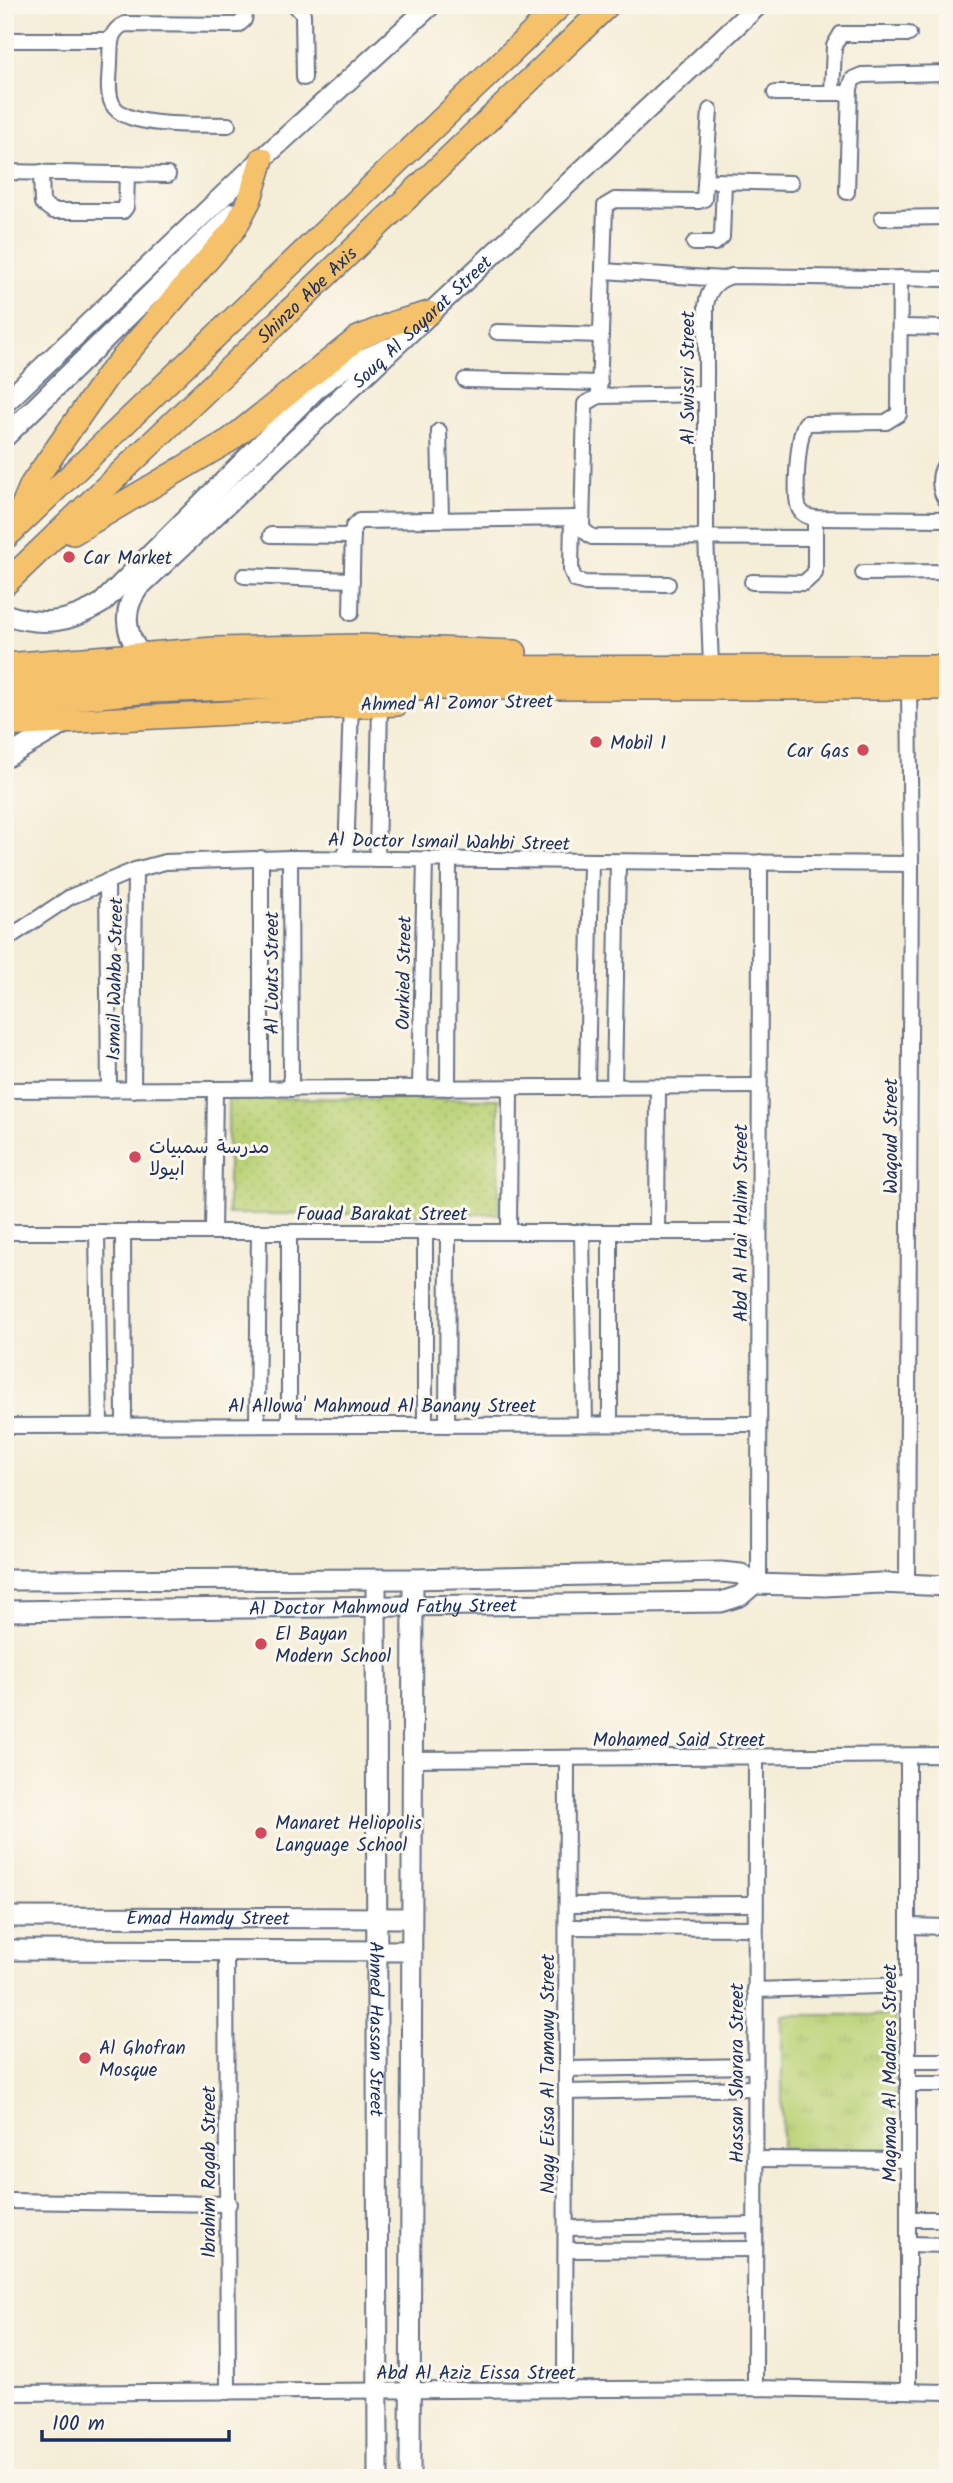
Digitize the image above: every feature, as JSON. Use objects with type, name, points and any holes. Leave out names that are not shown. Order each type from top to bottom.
[{"type":"main road","name":"Shinzo Abe Axis","points":[[9,535],[561,5]]},
{"type":"main road","name":"Shinzo Abe Axis","points":[[5,584],[608,5]]},
{"type":"main road","points":[[9,535],[33,484],[108,375],[235,228],[250,199],[256,165]]},
{"type":"main road","points":[[40,552],[230,440],[358,338],[394,323],[429,313]]},
{"type":"main road","points":[[5,665],[578,688]]},
{"type":"main road","points":[[5,686],[147,672],[250,668],[948,667]]},
{"type":"main road","points":[[5,705],[147,672]]},
{"type":"main road","name":"Ahmed Al Zomor Street","points":[[5,725],[351,704],[547,703],[564,698],[578,688],[948,688]]},
{"type":"street","points":[[228,125],[139,121],[124,116],[110,97],[111,40],[115,30],[125,24],[240,24],[244,20],[247,5]]},
{"type":"street","points":[[295,5],[303,14],[304,78]]},
{"type":"street","points":[[5,404],[256,165],[430,5]]},
{"type":"street","name":"Souq Al Sayarat Street","points":[[147,672],[130,637],[127,620],[130,603],[139,587],[758,5]]},
{"type":"street","points":[[832,93],[834,46],[841,34],[909,34]]},
{"type":"street","points":[[5,40],[111,40]]},
{"type":"street","points":[[847,192],[850,93],[853,79],[862,75],[948,73]]},
{"type":"street","points":[[775,93],[850,93]]},
{"type":"street","points":[[668,584],[585,583],[575,580],[571,570],[577,518],[583,409],[599,389],[607,204],[615,200],[699,201],[706,197],[710,110]]},
{"type":"street","points":[[5,437],[225,223],[241,201],[256,165]]},
{"type":"street","points":[[5,172],[168,175]]},
{"type":"street","points":[[41,172],[42,203],[46,209],[53,211],[123,211],[126,207],[127,174]]},
{"type":"street","points":[[707,181],[791,183]]},
{"type":"street","points":[[694,243],[715,243],[722,237],[724,181]]},
{"type":"street","points":[[882,218],[948,217]]},
{"type":"street","points":[[604,271],[723,279],[948,279]]},
{"type":"street","points":[[900,278],[900,408],[896,418],[886,422],[810,421],[800,431],[797,504],[804,514],[815,518],[948,519]]},
{"type":"street","name":"Al Swissri Street","points":[[711,666],[706,535],[707,298],[710,290],[723,279]]},
{"type":"street","points":[[901,327],[948,328]]},
{"type":"street","points":[[497,332],[601,335]]},
{"type":"street","points":[[5,614],[38,622],[71,618],[102,603],[319,386],[347,366],[397,345]]},
{"type":"street","points":[[465,380],[706,394]]},
{"type":"street","points":[[439,431],[441,519]]},
{"type":"street","points":[[948,462],[942,470],[941,491],[948,502]]},
{"type":"street","points":[[577,518],[584,532],[592,537],[706,535],[814,538]]},
{"type":"street","points":[[351,612],[353,536],[354,525],[359,521],[577,518]]},
{"type":"street","points":[[752,582],[808,582],[815,573],[815,518]]},
{"type":"street","points":[[271,535],[353,536]]},
{"type":"street","points":[[863,573],[948,572]]},
{"type":"street","points":[[244,576],[352,580]]},
{"type":"street","name":"Waqoud Street","points":[[907,1583],[911,864],[909,688]]},
{"type":"street","points":[[346,859],[351,704]]},
{"type":"street","points":[[377,859],[380,704]]},
{"type":"street","points":[[5,758],[69,721]]},
{"type":"street","name":"Al Louts Street","points":[[261,858],[261,1089]]},
{"type":"street","name":"Al Doctor Ismail Wahbi Street","points":[[5,940],[50,909],[107,881],[135,870],[165,863],[290,858],[911,864]]},
{"type":"street","name":"Al Louts Street","points":[[290,858],[291,1089]]},
{"type":"street","name":"Ourkied Street","points":[[420,1088],[425,859]]},
{"type":"street","points":[[448,1088],[449,859]]},
{"type":"street","points":[[587,1087],[591,861]]},
{"type":"street","points":[[614,1087],[618,862]]},
{"type":"street","name":"Abd Al Hai Halim Street","points":[[756,1584],[760,862]]},
{"type":"street","name":"Ismail Wahba Street","points":[[133,1090],[135,870]]},
{"type":"street","name":"Ismail Wahba Street","points":[[107,881],[108,1090]]},
{"type":"street","points":[[5,1090],[759,1086]]},
{"type":"street","points":[[657,1232],[658,1087]]},
{"type":"street","points":[[509,1232],[510,1088]]},
{"type":"street","points":[[213,1232],[215,1089]]},
{"type":"street","name":"Fouad Barakat Street","points":[[5,1232],[758,1232]]},
{"type":"street","points":[[97,1232],[100,1426]]},
{"type":"street","points":[[123,1232],[124,1425]]},
{"type":"street","points":[[257,1425],[259,1232]]},
{"type":"street","points":[[289,1232],[289,1425]]},
{"type":"street","points":[[425,1232],[425,1425]]},
{"type":"street","points":[[447,1425],[448,1232]]},
{"type":"street","points":[[582,1232],[585,1424]]},
{"type":"street","points":[[610,1232],[610,1424]]},
{"type":"street","name":"Al Allowa' Mahmoud Al Banany Street","points":[[5,1426],[758,1424]]},
{"type":"street","name":"Al Doctor Mahmoud Fathy Street","points":[[5,1580],[413,1579],[721,1572],[741,1574],[756,1584],[907,1583],[948,1586]]},
{"type":"street","name":"Ahmed Hassan Street","points":[[376,1579],[378,2478]]},
{"type":"street","name":"Ahmed Hassan Street","points":[[410,2478],[413,1579]]},
{"type":"street","name":"Al Doctor Mahmoud Fathy Street","points":[[5,1611],[412,1608],[721,1602],[740,1596],[756,1584]]},
{"type":"street","name":"Mohamed Said Street","points":[[411,1759],[948,1755]]},
{"type":"street","name":"Magmaa Al Madares Street","points":[[908,1756],[908,2391]]},
{"type":"street","name":"Nagy Eissa Al Tamawy Street","points":[[565,2390],[567,1758]]},
{"type":"street","name":"Hassan Sharara Street","points":[[755,1758],[755,2388]]},
{"type":"street","points":[[567,1906],[755,1904]]},
{"type":"street","name":"Emad Hamdy Street","points":[[5,1917],[411,1917]]},
{"type":"street","points":[[908,1926],[948,1927]]},
{"type":"street","points":[[567,1927],[755,1928]]},
{"type":"street","name":"Emad Hamdy Street","points":[[5,1950],[411,1951]]},
{"type":"street","name":"Ibrahim Ragab Street","points":[[226,1951],[228,2392]]},
{"type":"street","points":[[755,1990],[908,1985]]},
{"type":"street","points":[[908,2061],[948,2061]]},
{"type":"street","points":[[566,2069],[755,2066]]},
{"type":"street","points":[[908,2084],[948,2084]]},
{"type":"street","points":[[566,2092],[755,2088]]},
{"type":"street","points":[[755,2159],[908,2160]]},
{"type":"street","points":[[5,2201],[229,2204]]},
{"type":"street","points":[[908,2219],[948,2220]]},
{"type":"street","points":[[566,2228],[755,2225]]},
{"type":"street","points":[[908,2244],[948,2245]]},
{"type":"street","points":[[566,2250],[755,2249]]},
{"type":"street","name":"Abd Al Aziz Eissa Street","points":[[5,2393],[755,2388],[948,2392]]},
{"type":"green space","points":[[228,1098],[499,1099],[499,1214],[228,1214]]},
{"type":"green space","points":[[782,2015],[895,2015],[895,2149],[782,2149]]},
{"type":"place","name":"Car Market","points":[[69,557]]},
{"type":"place","name":"Mobil 1","points":[[596,742]]},
{"type":"place","name":"Car Gas","points":[[863,750]]},
{"type":"place","name":"مدرسة سمبيات ابيولا","points":[[135,1157]]},
{"type":"place","name":"El Bayan Modern School","points":[[261,1644]]},
{"type":"place","name":"Manaret Heliopolis Language School","points":[[261,1833]]},
{"type":"place","name":"Al Ghofran Mosque","points":[[85,2058]]}]
